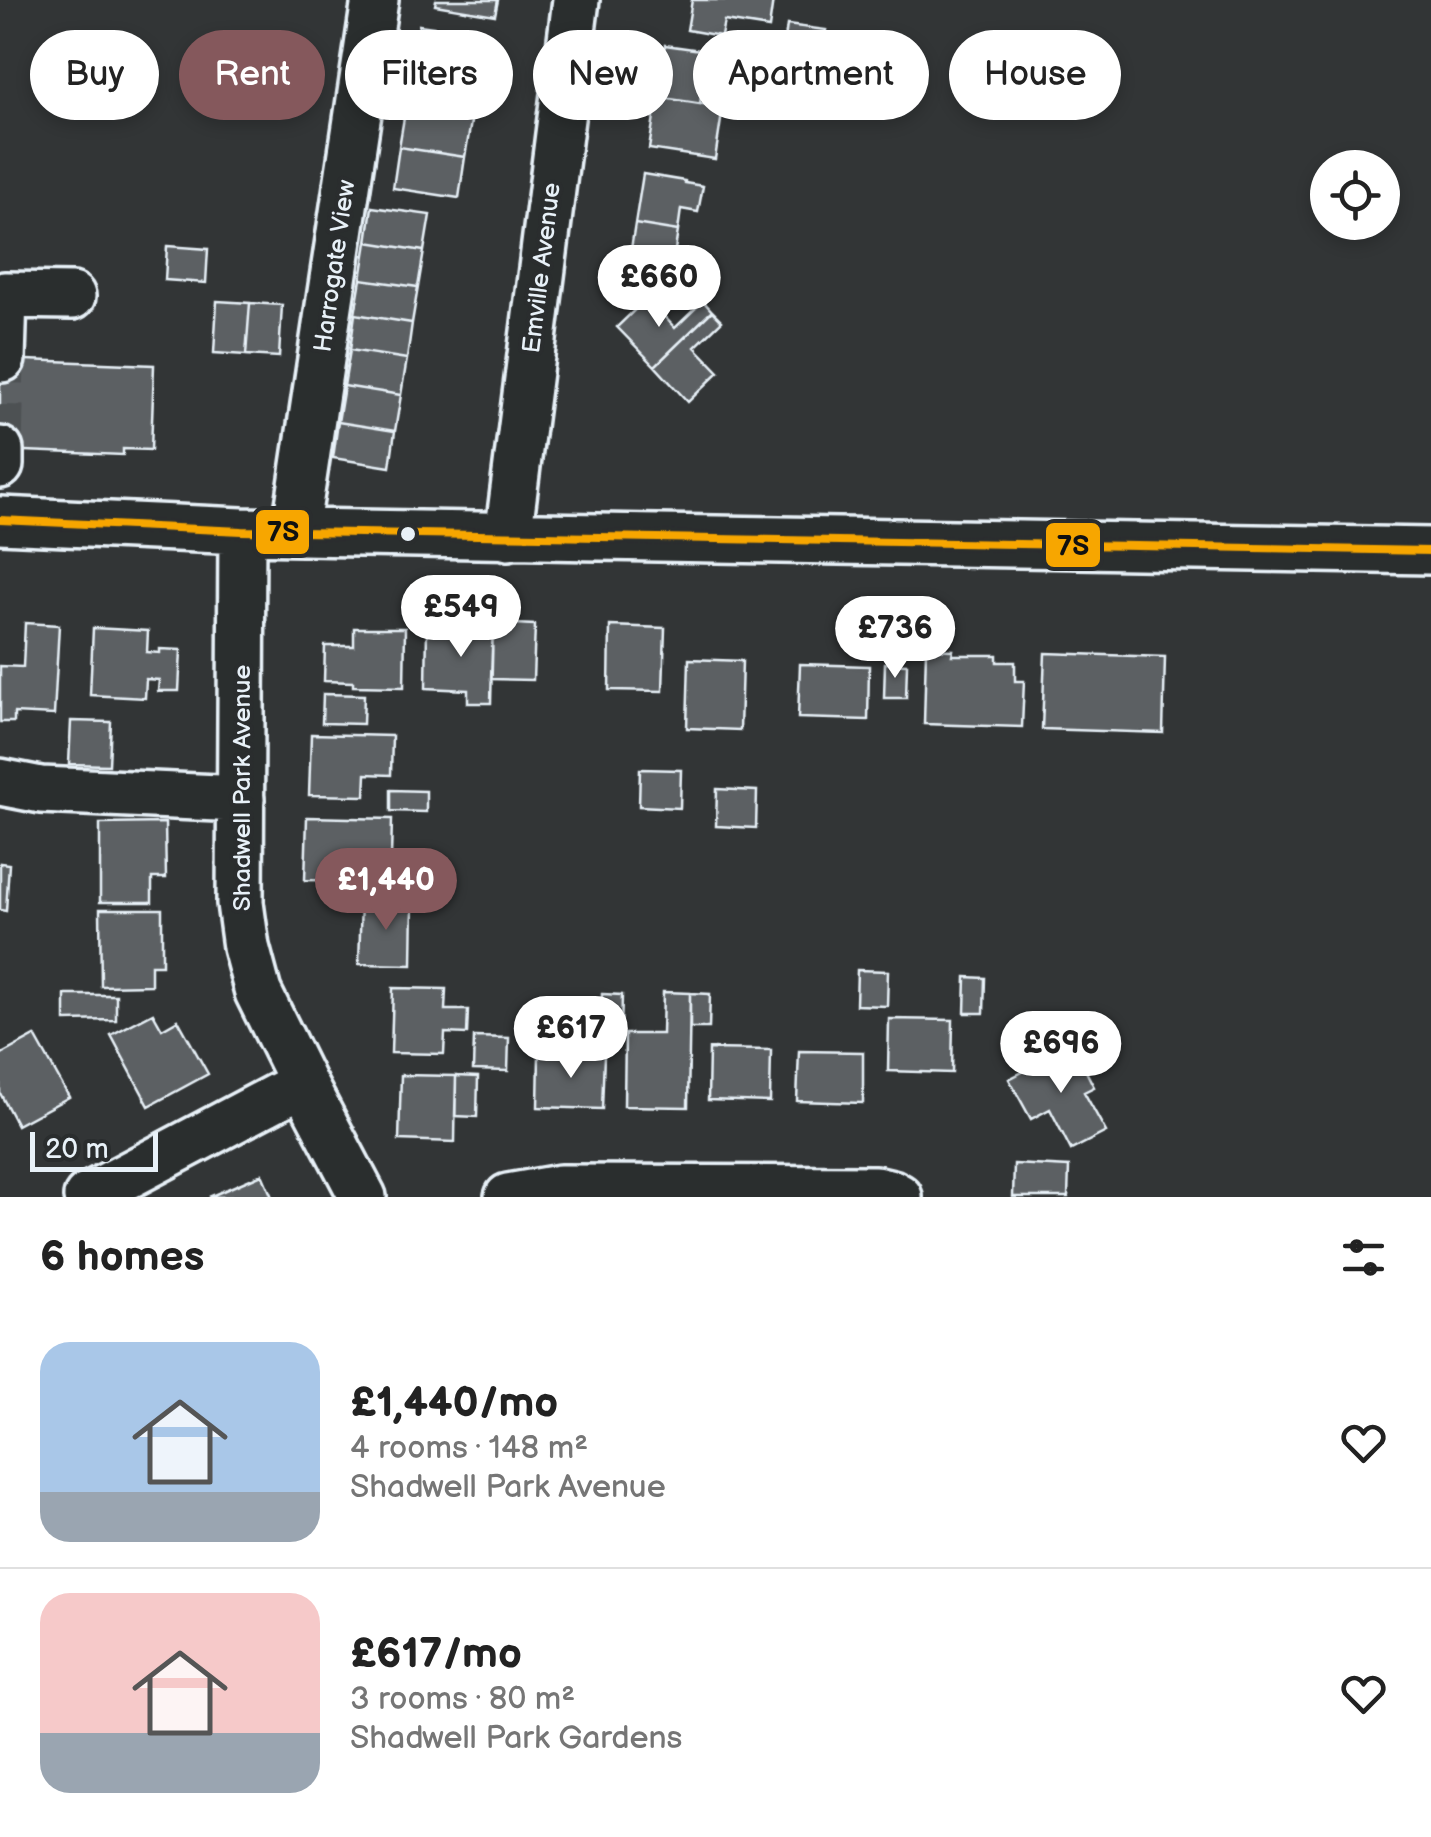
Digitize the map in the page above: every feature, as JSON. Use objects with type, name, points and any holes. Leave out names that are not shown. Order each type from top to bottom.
[{"type":"street","name":"Harrogate View","points":[[296,532],[375,0]]},
{"type":"street","name":"Emville Avenue","points":[[508,536],[576,0]]},
{"type":"street","points":[[2,359],[4,295],[72,296]]},
{"type":"street","points":[[0,450],[0,465]]},
{"type":"street","points":[[0,520],[242,531],[1431,551]]},
{"type":"street","name":"Shadwell Park Avenue","points":[[242,531],[240,903],[246,947],[258,992],[364,1197]]},
{"type":"street","points":[[0,782],[41,790],[241,798]]},
{"type":"street","points":[[88,1197],[302,1083]]},
{"type":"street","points":[[508,1197],[580,1188],[876,1189],[899,1197]]},
{"type":"building","points":[[436,0],[498,0],[495,15],[435,5]]},
{"type":"building","points":[[692,0],[773,0],[769,28],[724,21],[722,30],[687,30]]},
{"type":"building","points":[[419,25],[455,30],[418,30]]},
{"type":"building","points":[[787,25],[826,30],[786,30]]},
{"type":"building","points":[[673,46],[693,49],[693,103],[673,100]]},
{"type":"building","points":[[673,99],[693,102],[693,120],[721,120],[715,159],[649,149],[653,120],[673,120]]},
{"type":"building","points":[[404,120],[471,120],[465,157],[399,147]]},
{"type":"building","points":[[399,147],[465,157],[459,198],[393,188]]},
{"type":"building","points":[[643,174],[703,186],[698,212],[681,209],[678,231],[635,224]]},
{"type":"building","points":[[372,207],[430,215],[424,251],[367,242]]},
{"type":"building","points":[[635,224],[678,231],[670,281],[627,274]]},
{"type":"building","points":[[367,242],[424,251],[418,287],[361,279]]},
{"type":"building","points":[[167,246],[208,249],[206,283],[165,280]]},
{"type":"building","points":[[361,279],[418,287],[412,323],[355,314]]},
{"type":"building","points":[[647,298],[675,328],[703,301],[712,311],[655,366],[617,327]]},
{"type":"building","points":[[217,301],[250,303],[246,355],[214,353]]},
{"type":"building","points":[[250,303],[282,305],[279,357],[246,355]]},
{"type":"building","points":[[712,311],[722,321],[695,347],[719,372],[688,402],[655,366]]},
{"type":"building","points":[[355,314],[412,323],[407,359],[350,350]]},
{"type":"building","points":[[350,350],[407,359],[401,395],[344,386]]},
{"type":"building","points":[[0,359],[154,365],[151,450],[123,449],[123,455],[0,450]]},
{"type":"building","points":[[344,386],[401,395],[395,431],[338,422]]},
{"type":"building","points":[[338,422],[395,431],[390,467],[333,458]]},
{"type":"building","points":[[25,623],[59,625],[54,715],[14,713],[14,722],[0,722],[0,666],[23,667]]},
{"type":"building","points":[[451,623],[493,623],[491,703],[468,703],[468,690],[426,688],[427,628],[451,628]]},
{"type":"building","points":[[493,623],[535,625],[533,680],[491,679]]},
{"type":"building","points":[[610,626],[665,628],[663,691],[609,690]]},
{"type":"building","points":[[93,628],[148,631],[147,652],[181,650],[179,691],[158,691],[159,680],[146,679],[145,698],[90,695]]},
{"type":"building","points":[[354,628],[405,628],[404,687],[324,681],[325,646],[354,646]]},
{"type":"building","points":[[926,649],[953,650],[952,655],[997,655],[997,662],[1015,662],[1015,681],[1024,681],[1022,727],[924,724]]},
{"type":"building","points":[[1045,653],[1165,657],[1163,733],[1042,729]]},
{"type":"building","points":[[689,659],[742,661],[740,730],[687,728]]},
{"type":"building","points":[[885,663],[907,664],[906,698],[884,698]]},
{"type":"building","points":[[800,664],[869,666],[868,720],[798,718]]},
{"type":"building","points":[[323,694],[364,695],[363,724],[322,723]]},
{"type":"building","points":[[71,721],[111,722],[109,765],[69,764]]},
{"type":"building","points":[[311,734],[392,736],[391,775],[366,774],[365,796],[309,795]]},
{"type":"building","points":[[640,769],[681,770],[680,808],[639,806]]},
{"type":"building","points":[[717,789],[757,791],[756,828],[716,826]]},
{"type":"building","points":[[391,790],[426,791],[426,812],[391,811]]},
{"type":"building","points":[[307,817],[392,819],[391,859],[363,858],[362,881],[305,880]]},
{"type":"building","points":[[165,823],[166,878],[152,878],[152,902],[100,902],[100,824]]},
{"type":"building","points":[[0,863],[9,864],[6,911],[0,910]]},
{"type":"building","points":[[361,900],[413,902],[412,965],[359,964]]},
{"type":"building","points":[[100,909],[162,909],[162,965],[151,965],[151,985],[101,986]]},
{"type":"building","points":[[857,970],[888,971],[887,1006],[856,1005]]},
{"type":"building","points":[[966,977],[985,978],[984,1013],[965,1013]]},
{"type":"building","points":[[393,988],[446,989],[445,1010],[468,1010],[467,1034],[445,1033],[444,1054],[391,1053]]},
{"type":"building","points":[[663,992],[690,993],[688,1107],[624,1106],[625,1034],[662,1034]]},
{"type":"building","points":[[690,993],[710,994],[709,1028],[690,1028]]},
{"type":"building","points":[[602,994],[622,995],[621,1036],[601,1035]]},
{"type":"building","points":[[65,995],[116,995],[116,1020],[65,1021]]},
{"type":"building","points":[[153,1013],[162,1029],[178,1020],[208,1074],[149,1106],[111,1035]]},
{"type":"building","points":[[889,1019],[953,1020],[952,1073],[888,1071]]},
{"type":"building","points":[[35,1036],[69,1097],[17,1125],[0,1093],[0,1055]]},
{"type":"building","points":[[474,1037],[509,1038],[508,1071],[473,1070]]},
{"type":"building","points":[[1073,1046],[1094,1087],[1084,1092],[1106,1132],[1071,1150],[1050,1109],[1031,1119],[1009,1079]]},
{"type":"building","points":[[709,1049],[771,1050],[770,1102],[708,1100]]},
{"type":"building","points":[[799,1051],[863,1052],[863,1103],[797,1101]]},
{"type":"building","points":[[539,1054],[604,1055],[602,1109],[538,1107]]},
{"type":"building","points":[[401,1075],[456,1076],[455,1142],[399,1140]]},
{"type":"building","points":[[456,1076],[478,1077],[477,1117],[455,1116]]},
{"type":"building","points":[[1014,1164],[1069,1167],[1068,1197],[1013,1197]]},
{"type":"building","points":[[262,1174],[272,1197],[209,1197]]},
{"type":"tunnel","points":[[0,450],[2,359]]},
{"type":"transit line","name":"7S","points":[[0,520],[242,531],[1431,551]]}]
